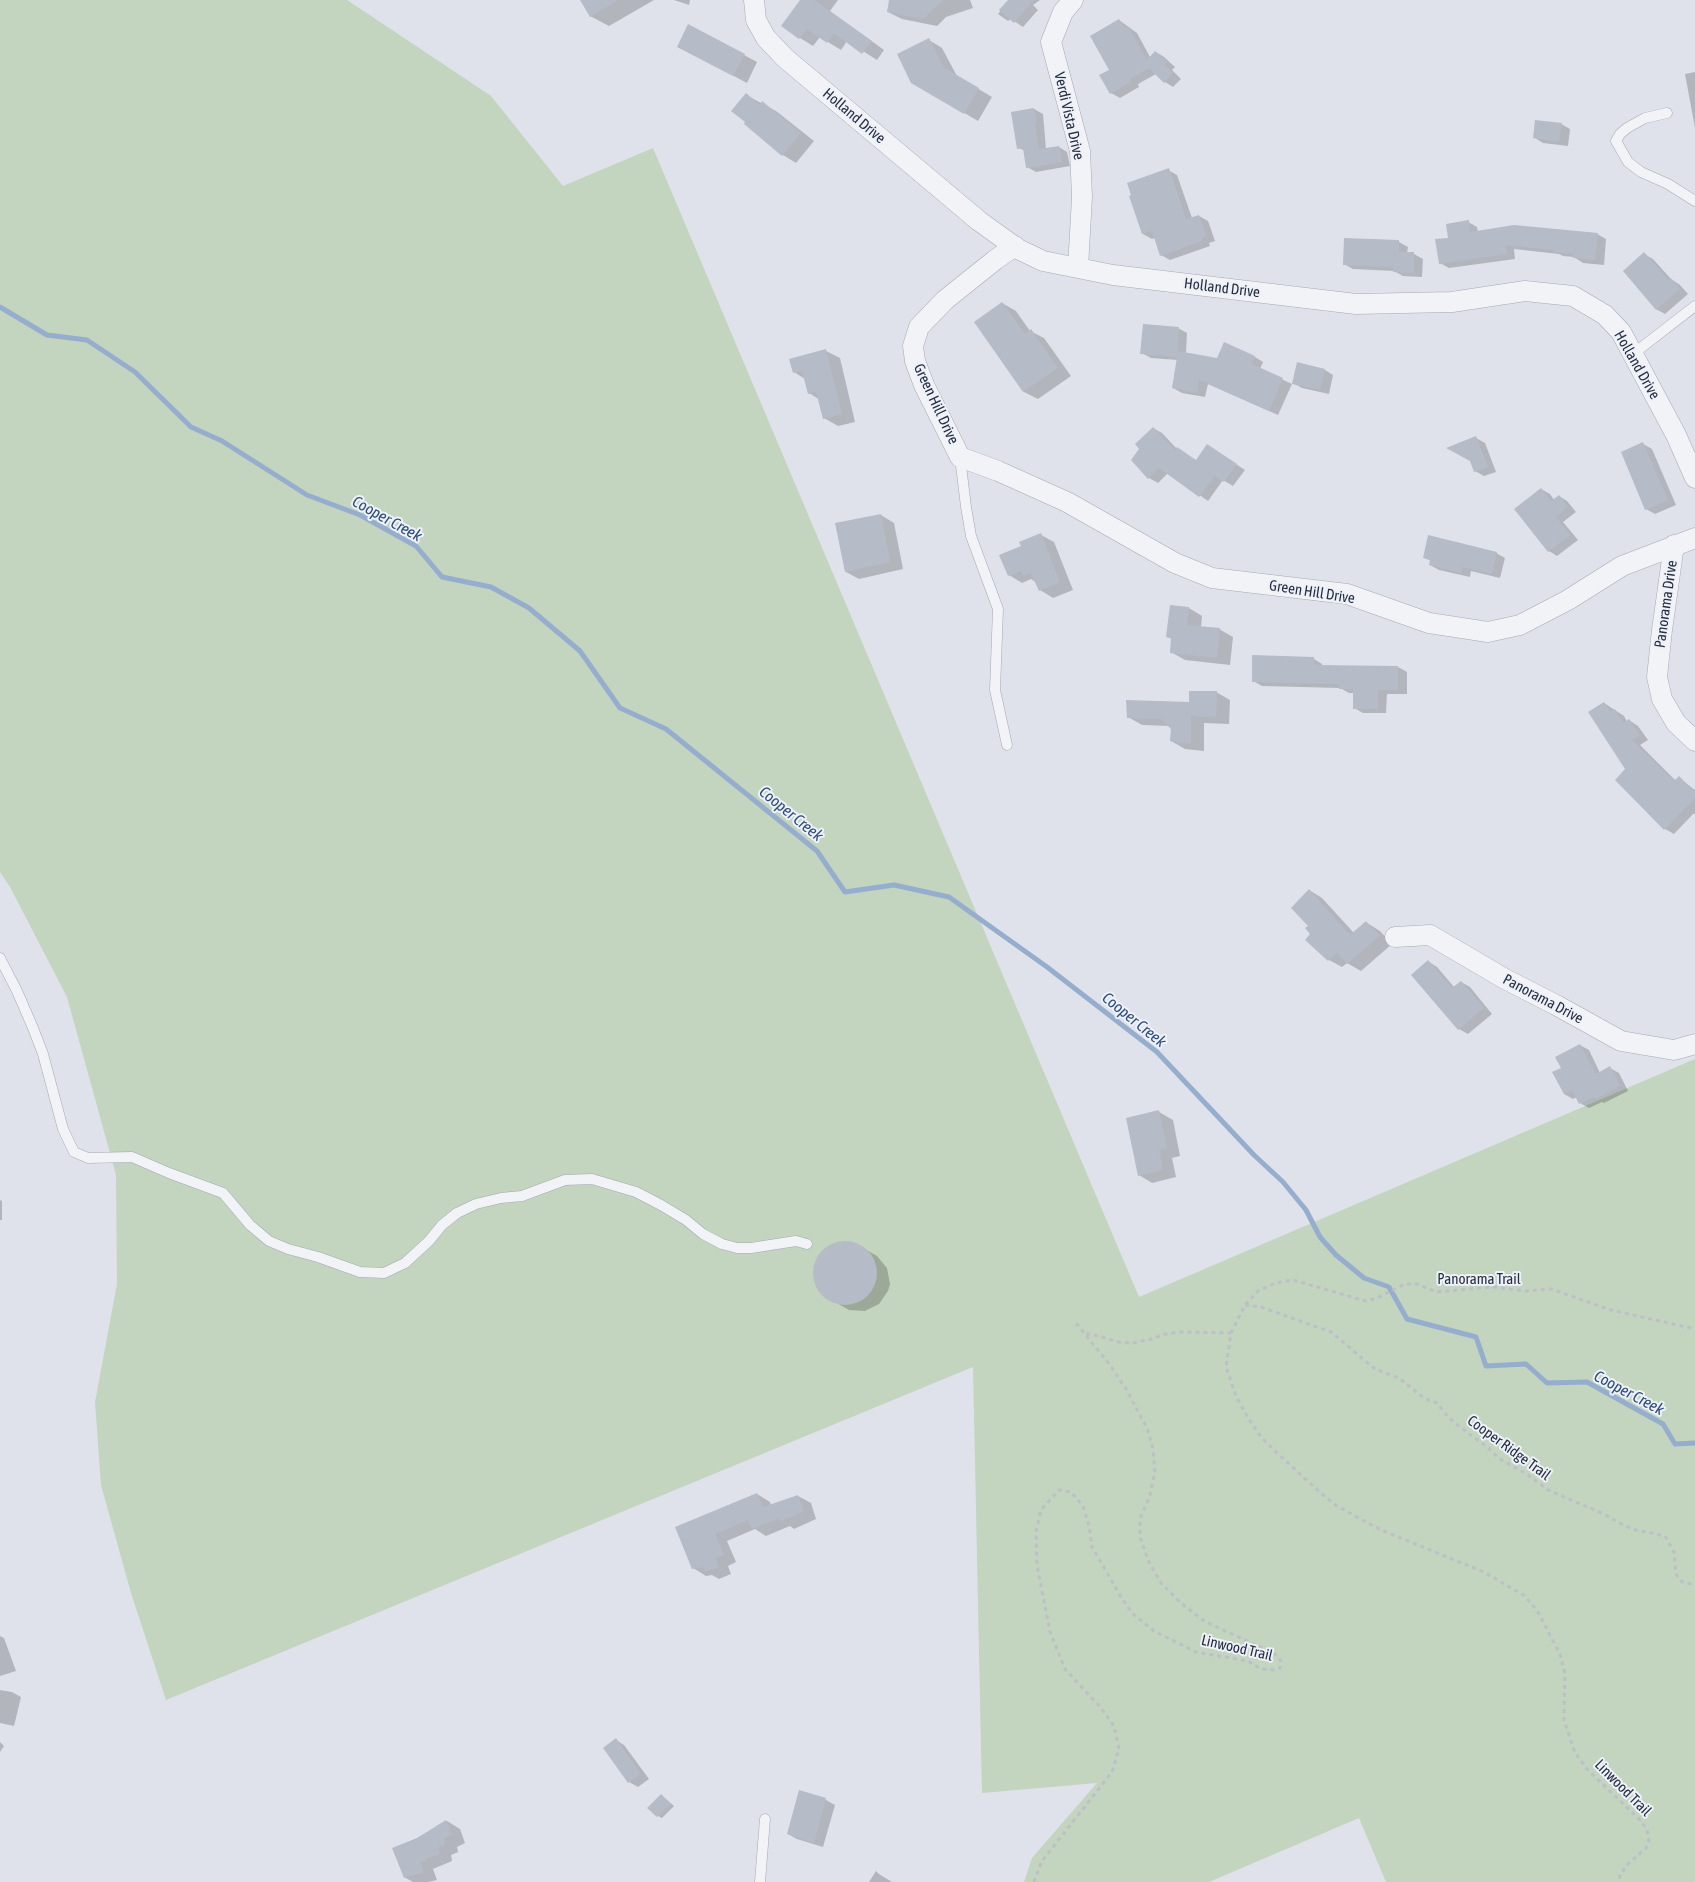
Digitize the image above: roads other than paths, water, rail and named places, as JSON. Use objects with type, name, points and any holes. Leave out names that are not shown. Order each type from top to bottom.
[{"type":"street","name":"Holland Drive","points":[[754,0],[756,20],[766,38],[785,58],[979,220],[1015,246],[1044,261],[1113,275],[1356,304],[1452,302],[1525,291],[1573,296],[1605,315],[1621,332],[1676,435],[1695,478]]},
{"type":"street","name":"Verdi Vista Drive","points":[[1073,0],[1063,12],[1051,42],[1080,151],[1082,197],[1078,268]]},
{"type":"street","name":"Green Hill Drive","points":[[1015,246],[945,300],[919,327],[914,346],[915,361],[924,385],[960,457],[998,471],[1067,502],[1174,563],[1212,578],[1347,594],[1429,624],[1488,632],[1520,625],[1568,600],[1622,566],[1695,538]]},
{"type":"street","name":"Panorama Drive","points":[[1674,545],[1657,677],[1662,699],[1676,723],[1695,741]]},
{"type":"street","name":"Panorama Drive","points":[[1395,937],[1430,935],[1505,979],[1556,1004],[1621,1041],[1674,1050],[1695,1044]]},
{"type":"lane","points":[[1667,113],[1645,118],[1627,128],[1616,141],[1628,162],[1640,172],[1668,184],[1695,201]]},
{"type":"lane","points":[[1632,354],[1695,306]]},
{"type":"lane","name":"Green Hill Drive","points":[[960,457],[971,536],[998,609],[995,690],[1007,745]]},
{"type":"lane","points":[[0,958],[17,991],[43,1054],[63,1129],[74,1152],[88,1158],[132,1157],[223,1193],[250,1226],[269,1241],[288,1249],[318,1257],[360,1272],[384,1273],[405,1263],[442,1225],[457,1213],[476,1204],[501,1198],[522,1196],[565,1180],[592,1179],[636,1192],[686,1220],[703,1234],[722,1244],[737,1248],[751,1248],[796,1241],[807,1244]]},
{"type":"lane","points":[[760,1882],[765,1819]]},
{"type":"waterway","name":"Cooper Creek","points":[[0,307],[47,335],[87,340],[135,372],[191,427],[222,441],[307,495],[360,515],[416,546],[442,577],[491,587],[529,608],[580,651],[620,708],[666,729],[817,851],[845,892],[894,885],[949,897],[1047,967],[1157,1052],[1254,1155],[1283,1182],[1306,1210],[1320,1237],[1336,1255],[1364,1278],[1389,1287],[1407,1319],[1476,1337],[1486,1366],[1526,1364],[1547,1383],[1587,1382],[1663,1424],[1675,1444],[1695,1443]]}]
